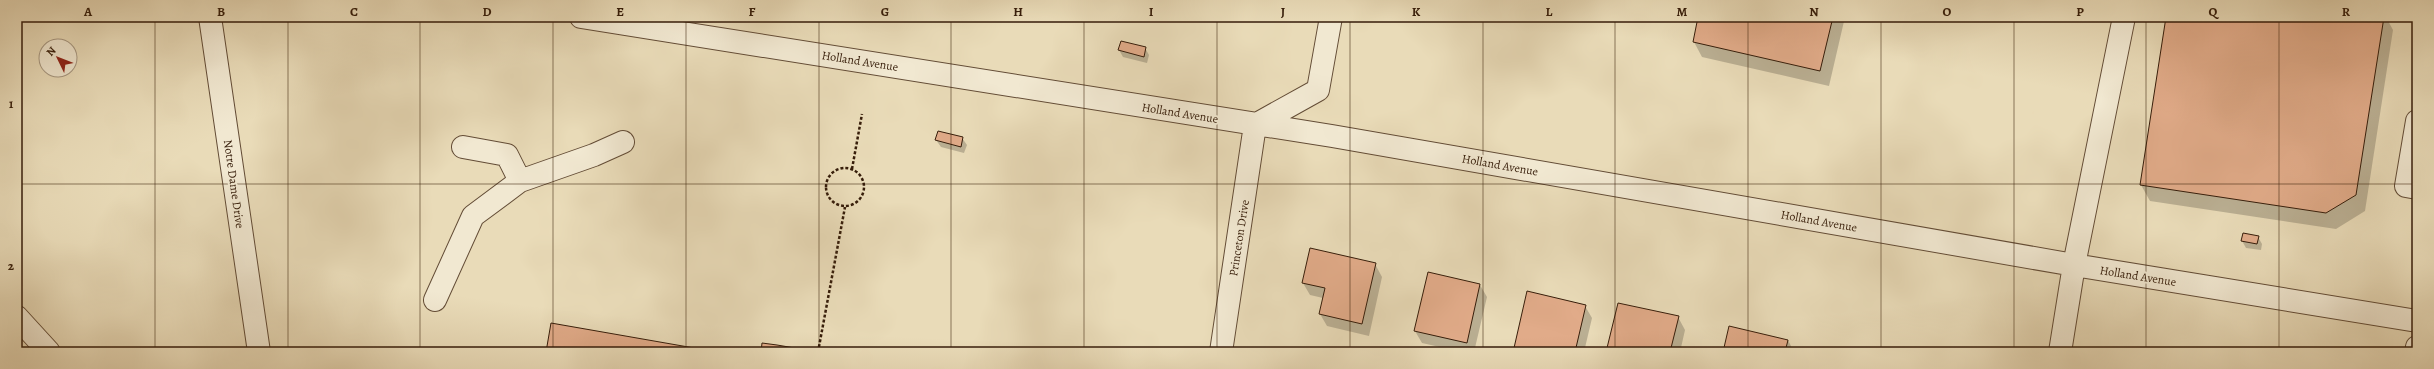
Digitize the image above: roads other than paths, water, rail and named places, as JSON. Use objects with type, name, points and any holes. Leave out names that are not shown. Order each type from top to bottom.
[{"type":"street","name":"Notre Dame Drive","points":[[210,17],[259,352]]},
{"type":"street","name":"Holland Avenue","points":[[581,17],[1255,124],[2074,265],[2417,321]]},
{"type":"street","points":[[1255,124],[1318,90],[1331,17]]},
{"type":"street","points":[[2060,352],[2074,265],[2124,17]]},
{"type":"street","points":[[2417,121],[2406,186],[2417,188]]},
{"type":"street","name":"Princeton Drive","points":[[1222,352],[1255,124]]},
{"type":"street","points":[[435,300],[473,216],[520,181],[594,155],[623,142]]},
{"type":"street","points":[[463,147],[507,155],[520,181]]},
{"type":"street","points":[[17,317],[49,352]]},
{"type":"street","points":[[2416,352],[2417,347]]}]
